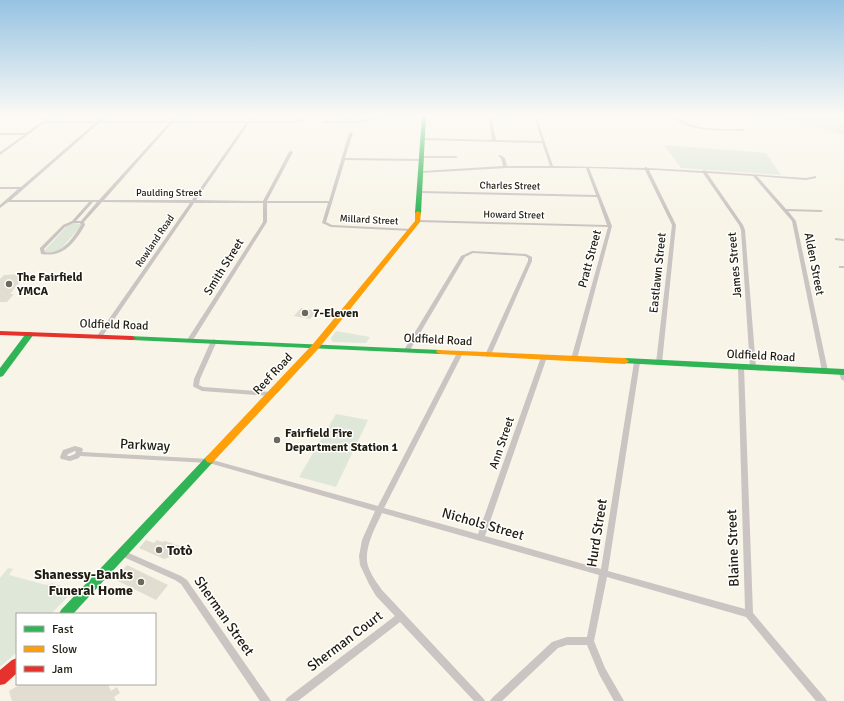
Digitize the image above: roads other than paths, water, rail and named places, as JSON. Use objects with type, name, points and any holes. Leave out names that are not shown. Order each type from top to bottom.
[{"type":"street","points":[[0,207],[67,149]]},
{"type":"street","points":[[92,201],[73,222],[63,227],[42,249],[42,252],[50,254],[62,251],[82,227],[84,224],[82,222],[147,149]]},
{"type":"street","name":"Rowland Road","points":[[100,336],[228,149]]},
{"type":"street","name":"Millard Street","points":[[346,149],[324,222],[326,224],[411,230]]},
{"type":"street","points":[[418,221],[424,149]]},
{"type":"street","points":[[545,149],[552,167]]},
{"type":"street","points":[[265,201],[291,152]]},
{"type":"street","points":[[500,156],[503,158],[505,167]]},
{"type":"street","points":[[343,159],[423,159],[456,157]]},
{"type":"street","points":[[422,172],[505,167],[587,167],[646,168],[806,179],[815,177]]},
{"type":"street","name":"Pratt Street","points":[[574,359],[610,226],[587,167]]},
{"type":"street","name":"Eastlawn Street","points":[[646,168],[674,225],[659,363]]},
{"type":"street","name":"James Street","points":[[704,172],[743,230],[754,368]]},
{"type":"street","name":"Alden Street","points":[[754,175],[794,221],[825,371]]},
{"type":"street","points":[[0,188],[22,188]]},
{"type":"street","name":"Charles Street","points":[[421,192],[599,196]]},
{"type":"street","name":"Paulding Street","points":[[7,201],[330,202]]},
{"type":"street","name":"Smith Street","points":[[190,340],[265,222],[265,201]]},
{"type":"street","points":[[784,210],[821,211]]},
{"type":"street","name":"Howard Street","points":[[418,221],[610,226]]},
{"type":"street","name":"Reef Road","points":[[66,613],[316,346],[418,221]]},
{"type":"street","points":[[73,222],[82,222]]},
{"type":"street","points":[[837,239],[844,240]]},
{"type":"street","points":[[407,350],[463,256],[472,252],[526,255],[530,257],[530,261],[488,354]]},
{"type":"street","name":"Oldfield Road","points":[[0,333],[100,336],[488,354],[825,371],[843,375]]},
{"type":"street","points":[[0,374],[30,334]]},
{"type":"street","points":[[214,341],[197,379],[196,386],[202,389],[272,394]]},
{"type":"street","points":[[401,616],[372,582],[364,565],[364,548],[380,508],[460,353]]},
{"type":"street","name":"Ann Street","points":[[481,537],[544,358]]},
{"type":"street","name":"Hurd Street","points":[[590,641],[604,572],[637,362]]},
{"type":"street","name":"Blaine Street","points":[[741,367],[748,614]]},
{"type":"street","name":"Parkway","points":[[79,454],[209,461]]},
{"type":"street","name":"Nichols Street","points":[[209,461],[380,508],[748,614]]},
{"type":"street","name":"Sherman Street","points":[[122,553],[184,582],[266,701]]},
{"type":"street","points":[[748,614],[822,701]]},
{"type":"street","name":"Sherman Court","points":[[290,701],[401,616],[480,701]]},
{"type":"street","points":[[495,701],[555,645],[567,641],[590,641],[602,671],[619,701]]},
{"type":"street","points":[[0,679],[16,665]]},
{"type":"place","name":"The Fairfield YMCA","points":[[9,284]]},
{"type":"place","name":"7-Eleven","points":[[305,313]]},
{"type":"place","name":"Fairfield Fire Department Station 1","points":[[277,440]]},
{"type":"place","name":"Totò","points":[[159,550]]},
{"type":"place","name":"Shanessy-Banks Funeral Home","points":[[141,582]]}]
